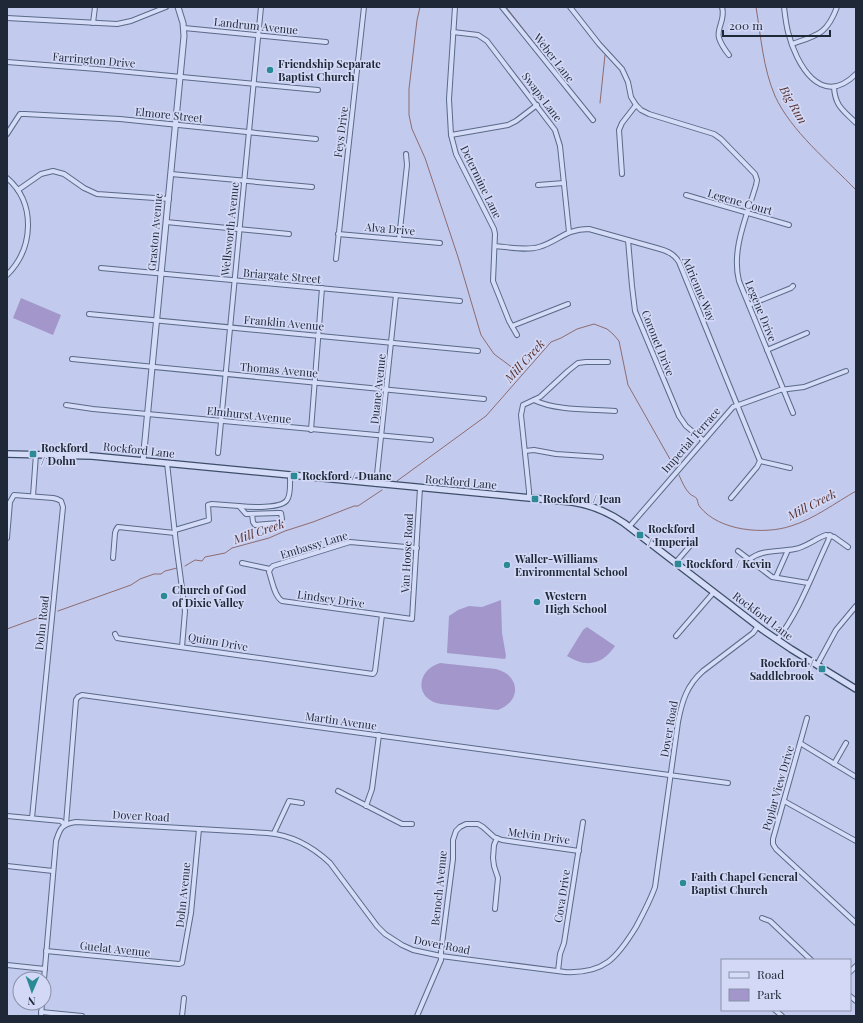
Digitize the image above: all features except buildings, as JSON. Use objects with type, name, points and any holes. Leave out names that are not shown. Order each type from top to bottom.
[{"type":"main road","name":"Rockford Lane","points":[[7,454],[92,456],[572,502],[593,506],[609,513],[629,527],[777,640],[856,689]]},
{"type":"street","points":[[93,23],[95,7]]},
{"type":"street","points":[[7,18],[117,24],[128,23],[166,7]]},
{"type":"street","name":"Graston Avenue","points":[[143,461],[184,28],[178,7]]},
{"type":"street","name":"Wellsworth Avenue","points":[[218,453],[261,7]]},
{"type":"street","name":"Feys Drive","points":[[336,259],[364,7]]},
{"type":"street","name":"Determine Lane","points":[[455,7],[448,110],[451,135],[459,159],[494,229],[495,246],[493,281],[517,335]]},
{"type":"street","name":"Weber Lane","points":[[502,7],[593,120]]},
{"type":"street","points":[[570,7],[599,44],[622,69],[628,82],[630,94],[636,105],[626,117],[619,130],[622,174]]},
{"type":"street","points":[[722,7],[724,16],[718,36],[729,55]]},
{"type":"street","points":[[784,7],[788,33],[795,52],[809,76],[823,86],[834,87],[849,81],[856,74]]},
{"type":"street","points":[[792,44],[812,37],[823,30],[832,21],[837,7]]},
{"type":"street","name":"Landrum Avenue","points":[[184,28],[326,42]]},
{"type":"street","name":"Swaps Lane","points":[[453,32],[473,33],[483,38],[551,123],[557,135],[560,146],[568,232]]},
{"type":"street","name":"Farrington Drive","points":[[7,62],[318,90]]},
{"type":"street","points":[[834,87],[838,105],[856,123]]},
{"type":"street","points":[[451,135],[508,125],[516,121],[537,105]]},
{"type":"street","name":"Legene Drive","points":[[636,105],[648,114],[709,132],[721,139],[753,171],[756,177],[756,185],[738,248],[737,265],[739,282],[793,413]]},
{"type":"street","name":"Elmore Street","points":[[7,134],[20,114],[120,119],[316,139]]},
{"type":"street","points":[[399,239],[407,165],[406,154]]},
{"type":"street","points":[[18,190],[41,174],[53,171],[64,174],[84,188],[97,194],[169,199]]},
{"type":"street","points":[[171,174],[312,187]]},
{"type":"street","points":[[7,178],[18,190],[28,213],[27,239],[21,256],[16,265],[7,275]]},
{"type":"street","points":[[538,185],[564,183]]},
{"type":"street","name":"Legene Court","points":[[686,195],[789,225]]},
{"type":"street","points":[[166,222],[290,234]]},
{"type":"street","name":"Adrienne Way","points":[[495,246],[527,249],[537,248],[568,232],[580,229],[589,229],[667,251],[677,258],[760,461]]},
{"type":"street","name":"Alva Drive","points":[[338,234],[440,243]]},
{"type":"street","name":"Coronet Drive","points":[[628,240],[635,311],[679,416],[683,423],[703,440]]},
{"type":"street","name":"Briargate Street","points":[[101,268],[460,301]]},
{"type":"street","points":[[749,305],[794,286]]},
{"type":"street","points":[[311,430],[322,288]]},
{"type":"street","name":"Duane Avenue","points":[[376,484],[396,295]]},
{"type":"street","points":[[512,326],[568,304]]},
{"type":"street","name":"Franklin Avenue","points":[[89,314],[478,351]]},
{"type":"street","points":[[767,350],[807,333]]},
{"type":"street","name":"Thomas Avenue","points":[[72,359],[484,399]]},
{"type":"street","points":[[529,498],[520,415],[521,408],[524,403],[540,397],[578,363],[608,362]]},
{"type":"street","name":"Imperial Terrace","points":[[629,527],[730,410],[737,405],[760,396],[783,389],[804,387],[846,371]]},
{"type":"street","points":[[534,400],[540,403],[557,406],[615,411]]},
{"type":"street","name":"Elmhurst Avenue","points":[[66,405],[81,408],[430,440]]},
{"type":"street","points":[[524,451],[534,450],[556,454],[601,457]]},
{"type":"street","points":[[33,496],[36,454]]},
{"type":"street","points":[[731,498],[758,467],[760,461],[790,468]]},
{"type":"street","name":"Quinn Drive","points":[[167,463],[185,611],[182,647],[373,674],[375,671],[382,615]]},
{"type":"street","points":[[113,558],[115,533],[118,527],[175,532],[209,520],[208,505],[253,507],[280,505],[288,499],[290,476]]},
{"type":"street","name":"Van Hoose Road","points":[[412,619],[420,488]]},
{"type":"street","name":"Dohn Road","points":[[7,538],[11,499],[16,495],[57,499],[61,501],[63,507],[32,818]]},
{"type":"street","points":[[239,506],[246,514],[278,512],[281,514],[282,519],[278,523],[255,525],[252,514]]},
{"type":"street","points":[[777,640],[803,599],[808,583],[830,535]]},
{"type":"street","points":[[750,560],[755,556],[764,553],[798,548],[822,536],[830,535],[848,547]]},
{"type":"street","points":[[676,562],[696,539]]},
{"type":"street","name":"Embassy Lane","points":[[242,563],[270,569],[273,566],[350,542],[417,548]]},
{"type":"street","points":[[776,578],[788,550]]},
{"type":"street","points":[[738,551],[770,576],[808,583]]},
{"type":"street","name":"Lindsey Drive","points":[[270,569],[269,572],[278,599],[282,601],[412,619]]},
{"type":"street","points":[[676,636],[714,592]]},
{"type":"street","points":[[817,665],[836,630],[856,606]]},
{"type":"street","name":"Dover Road","points":[[66,824],[82,822],[274,833],[294,838],[323,856],[371,919],[385,934],[413,950],[441,956],[558,971],[581,973],[593,970],[607,963],[622,949],[652,896],[657,879],[681,706],[690,684],[703,671],[753,632],[758,626]]},
{"type":"street","points":[[115,634],[116,638],[182,647]]},
{"type":"street","name":"Martin Avenue","points":[[66,824],[76,700],[81,696],[671,774],[728,783]]},
{"type":"street","name":"Poplar View Drive","points":[[807,718],[773,838],[774,846],[856,924]]},
{"type":"street","points":[[366,806],[372,790],[379,735]]},
{"type":"street","points":[[800,743],[856,777]]},
{"type":"street","points":[[834,764],[846,743]]},
{"type":"street","points":[[338,791],[402,824],[412,824]]},
{"type":"street","points":[[274,833],[289,801],[302,803]]},
{"type":"street","points":[[784,801],[856,841]]},
{"type":"street","points":[[7,816],[61,821],[66,824],[59,832],[56,841],[44,969],[7,965]]},
{"type":"street","name":"Cova Drive","points":[[558,971],[560,954],[564,943],[573,876],[579,851],[583,822]]},
{"type":"street","name":"Benoch Avenue","points":[[417,1016],[441,960],[453,859],[454,836],[460,827],[473,823],[481,825],[494,838],[497,838]]},
{"type":"street","name":"Dohn Avenue","points":[[182,963],[191,913],[199,829]]},
{"type":"street","points":[[495,908],[498,878],[493,858],[494,845],[497,838]]},
{"type":"street","name":"Melvin Drive","points":[[497,838],[579,851]]},
{"type":"street","points":[[7,866],[53,871]]},
{"type":"street","points":[[762,918],[770,921],[810,959]]},
{"type":"street","name":"Guelat Avenue","points":[[46,951],[179,964],[182,963]]},
{"type":"street","points":[[182,1016],[184,998]]},
{"type":"street","points":[[41,1014],[82,1016]]},
{"type":"green space","points":[[21,298],[61,315],[53,335],[13,318]]},
{"type":"green space","points":[[501,600],[502,633],[506,656],[505,659],[447,653],[449,616],[458,610],[469,606],[482,607]]},
{"type":"green space","points":[[587,627],[615,646],[605,657],[593,663],[581,662],[567,656],[583,630]]},
{"type":"green space","points":[[440,663],[496,669],[504,672],[514,682],[514,695],[506,706],[498,710],[441,704],[432,701],[426,697],[423,691],[421,685],[422,678],[432,667]]},
{"type":"waterway","points":[[420,7],[417,20],[409,89],[409,115],[412,129],[425,158],[458,257],[481,335],[494,354],[521,374]]},
{"type":"waterway","points":[[506,7],[560,76]]},
{"type":"waterway","name":"Big Run","points":[[756,7],[768,74],[775,96],[782,109],[811,146],[856,190]]},
{"type":"waterway","points":[[600,103],[605,55]]},
{"type":"waterway","name":"Mill Creek","points":[[397,481],[486,416],[551,342],[577,329],[594,324],[607,329],[619,341],[628,385],[675,468]]},
{"type":"waterway","name":"Mill Creek","points":[[679,475],[687,490],[697,499],[699,506],[708,515],[730,526],[742,529],[768,530],[791,526],[816,515],[856,491]]},
{"type":"waterway","name":"Mill Creek","points":[[185,566],[195,560],[202,561],[205,557],[225,553],[232,548],[269,538],[354,506],[358,506],[382,490]]},
{"type":"waterway","name":"Mill Creek","points":[[58,611],[131,585],[140,579],[177,568]]},
{"type":"waterway","name":"Mill Creek","points":[[7,629],[48,614]]},
{"type":"place","name":"Friendship Separate Baptist Church","points":[[270,70]]},
{"type":"place","name":"Rockford / Dohn","points":[[33,454]]},
{"type":"place","name":"Rockford / Duane","points":[[294,476]]},
{"type":"place","name":"Rockford / Jean","points":[[535,499]]},
{"type":"place","name":"Rockford / Imperial","points":[[640,535]]},
{"type":"place","name":"Rockford / Kevin","points":[[678,564]]},
{"type":"place","name":"Waller-Williams Environmental School","points":[[507,565]]},
{"type":"place","name":"Church of God of Dixie Valley","points":[[164,596]]},
{"type":"place","name":"Western High School","points":[[537,602]]},
{"type":"place","name":"Rockford / Saddlebrook","points":[[822,669]]},
{"type":"place","name":"Faith Chapel General Baptist Church","points":[[683,883]]}]
